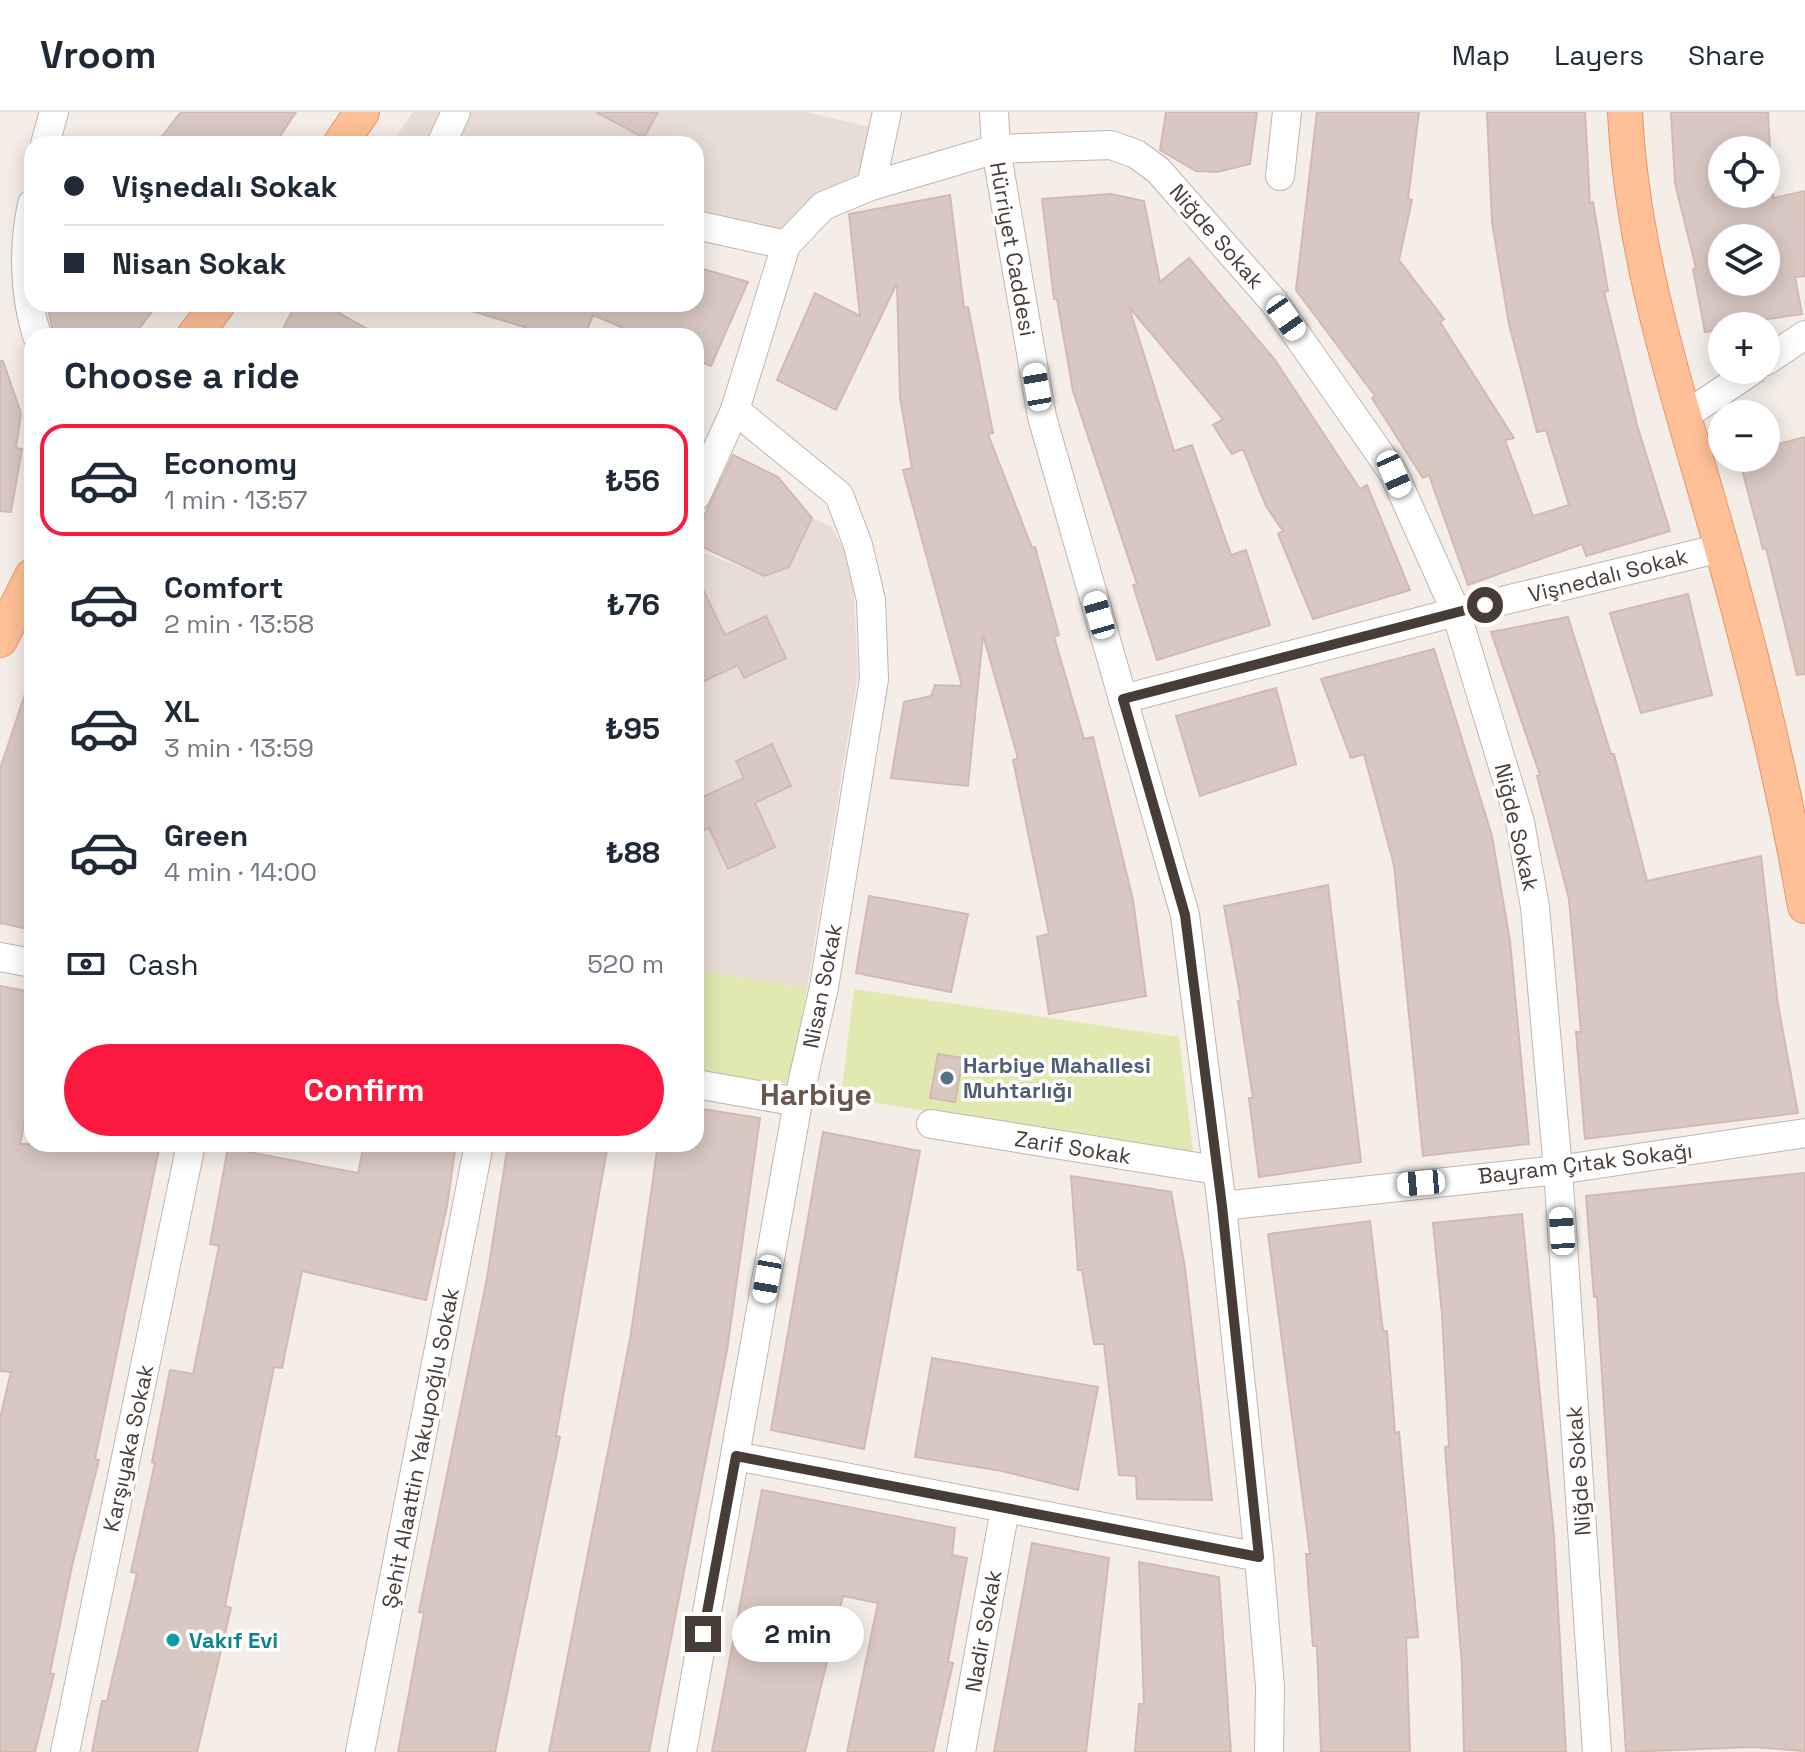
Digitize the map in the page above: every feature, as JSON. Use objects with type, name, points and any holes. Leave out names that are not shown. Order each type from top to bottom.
[{"type":"main road","points":[[1625,112],[1627,157],[1653,302],[1721,548],[1792,835],[1805,906]]},
{"type":"main road","points":[[0,640],[24,592]]},
{"type":"street","points":[[47,136],[54,112]]},
{"type":"street","points":[[445,136],[456,112]]},
{"type":"street","points":[[871,186],[887,112]]},
{"type":"street","name":"Hürriyet Caddesi","points":[[994,112],[996,149],[1042,417],[1185,915],[1222,1206],[1259,1557],[1270,1687],[1269,1752]]},
{"type":"street","points":[[1280,176],[1287,112]]},
{"type":"street","name":"Niğde Sokak","points":[[996,149],[1111,145],[1136,154],[1158,170],[1274,302],[1394,474],[1456,612],[1520,822],[1535,907],[1558,1170],[1597,1752]]},
{"type":"street","points":[[704,478],[735,410],[786,245],[823,206],[871,186],[996,149]]},
{"type":"street","points":[[704,227],[786,245]]},
{"type":"street","points":[[1780,352],[1805,335]]},
{"type":"street","points":[[1683,417],[1732,384]]},
{"type":"street","name":"Nisan Sokak","points":[[682,1752],[798,1102],[824,987],[863,764],[874,679],[871,600],[858,545],[839,495],[735,410]]},
{"type":"street","name":"Vişnedalı Sokak","points":[[1123,699],[1456,612],[1721,548]]},
{"type":"street","points":[[0,957],[24,962]]},
{"type":"street","points":[[704,1085],[798,1102]]},
{"type":"street","name":"Zarif Sokak","points":[[931,1124],[1216,1170]]},
{"type":"street","name":"Bayram Çıtak Sokağı","points":[[1222,1206],[1558,1170],[1805,1133]]},
{"type":"street","name":"Karşıyaka Sokak","points":[[65,1752],[189,1152]]},
{"type":"street","name":"Şehit Alaattin Yakupoğlu Sokak","points":[[360,1752],[477,1152]]},
{"type":"street","points":[[736,1456],[1259,1557]]},
{"type":"street","name":"Nadir Sokak","points":[[961,1752],[1005,1509]]},
{"type":"shaded area","points":[[413,112],[807,112],[877,129],[871,186],[786,245],[704,227],[704,136],[396,136]]},
{"type":"shaded area","points":[[812,518],[831,526],[852,564],[858,674],[807,988],[704,971],[704,553],[766,576],[789,567]]},
{"type":"green space","points":[[704,971],[807,988],[790,1084],[704,1073]]},
{"type":"green space","points":[[854,989],[1179,1037],[1193,1151],[1180,1154],[841,1097]]},
{"type":"building","points":[[181,112],[296,112],[280,136],[162,136]]},
{"type":"building","points":[[596,112],[658,112],[645,136]]},
{"type":"building","points":[[1166,112],[1257,112],[1250,164],[1217,172],[1196,171],[1160,150]]},
{"type":"building","points":[[1317,112],[1419,112],[1408,199],[1412,200],[1399,260],[1444,319],[1440,322],[1514,438],[1505,440],[1533,516],[1569,505],[1546,430],[1537,432],[1509,324],[1492,222],[1487,112],[1585,112],[1590,203],[1593,202],[1608,291],[1604,292],[1637,425],[1670,531],[1586,556],[1582,544],[1468,585],[1429,475],[1423,478],[1372,398],[1375,396],[1296,290]]},
{"type":"building","points":[[1671,112],[1768,112],[1769,136],[1708,136],[1708,208],[1780,208],[1780,196],[1805,191],[1805,276],[1795,277],[1802,314],[1780,317],[1780,312],[1708,312],[1708,331],[1705,332],[1693,269],[1696,268],[1675,183]]},
{"type":"building","points":[[1111,194],[1144,201],[1160,282],[1189,258],[1275,360],[1360,489],[1367,485],[1410,590],[1313,619],[1278,534],[1283,531],[1266,506],[1243,449],[1232,454],[1213,425],[1223,419],[1129,307],[1174,451],[1192,445],[1231,555],[1246,550],[1270,625],[1157,660],[1133,585],[1137,584],[1073,391],[1057,299],[1054,299],[1042,199]]},
{"type":"building","points":[[950,195],[964,308],[968,307],[993,433],[988,434],[1032,548],[1035,547],[1059,635],[1054,637],[1084,739],[1093,737],[1133,900],[1146,996],[1049,1014],[1037,937],[1049,934],[1013,760],[1018,758],[983,635],[968,786],[891,778],[904,702],[931,696],[935,685],[962,686],[903,470],[912,468],[900,397],[897,283],[836,410],[777,380],[815,293],[860,316],[849,214]]},
{"type":"building","points":[[704,269],[748,282],[711,366],[704,363],[704,328],[623,328],[593,315],[588,328],[527,328],[475,312],[704,312]]},
{"type":"building","points":[[49,312],[152,312],[139,328],[52,328]]},
{"type":"building","points":[[292,312],[337,312],[366,328],[283,328]]},
{"type":"building","points":[[0,361],[3,361],[21,413],[16,448],[22,449],[11,512],[0,511]]},
{"type":"building","points":[[1805,437],[1805,674],[1797,675],[1766,548],[1763,549],[1743,472],[1780,472],[1780,443]]},
{"type":"building","points":[[733,455],[778,477],[812,518],[789,567],[765,576],[704,548],[704,516]]},
{"type":"building","points":[[704,592],[725,635],[766,616],[786,658],[744,678],[738,665],[704,681]]},
{"type":"building","points":[[1688,594],[1712,695],[1641,713],[1610,613]]},
{"type":"building","points":[[1568,617],[1611,754],[1614,754],[1647,881],[1761,856],[1778,1005],[1798,1113],[1585,1139],[1576,1032],[1581,1032],[1569,899],[1537,776],[1540,775],[1491,632]]},
{"type":"building","points":[[1434,649],[1492,836],[1510,941],[1529,1144],[1423,1156],[1394,865],[1364,754],[1351,758],[1321,679]]},
{"type":"building","points":[[1276,688],[1296,764],[1200,796],[1176,716]]},
{"type":"building","points":[[24,697],[24,928],[0,923],[0,769]]},
{"type":"building","points":[[772,744],[791,786],[755,803],[775,847],[728,869],[709,828],[704,830],[704,796],[744,778],[736,761]]},
{"type":"building","points":[[1328,885],[1361,1162],[1259,1177],[1249,1098],[1253,1098],[1238,1001],[1241,1000],[1224,906]]},
{"type":"building","points":[[869,896],[968,914],[951,992],[856,973]]},
{"type":"building","points":[[0,986],[24,990],[24,1125],[20,1144],[24,1144],[24,1152],[158,1152],[95,1459],[99,1460],[72,1566],[50,1673],[54,1674],[35,1752],[0,1752],[0,1418],[11,1372],[0,1371]]},
{"type":"building","name":"Harbiye Mahallesi Muhtarlığı","points":[[938,1054],[963,1058],[955,1102],[930,1098]]},
{"type":"building","points":[[704,1109],[760,1118],[727,1350],[649,1752],[549,1752],[631,1334],[657,1152],[704,1152]]},
{"type":"building","points":[[823,1132],[920,1151],[864,1449],[771,1430]]},
{"type":"building","points":[[227,1152],[249,1152],[358,1173],[362,1152],[455,1152],[447,1206],[426,1300],[302,1271],[282,1368],[274,1367],[225,1606],[231,1608],[197,1752],[92,1752],[102,1701],[107,1701],[137,1573],[131,1572],[155,1463],[152,1462],[170,1370],[193,1374],[219,1246],[210,1244]]},
{"type":"building","points":[[507,1152],[607,1152],[556,1436],[560,1437],[495,1752],[398,1752],[424,1613],[419,1612],[487,1278]]},
{"type":"building","points":[[1805,1173],[1805,1751],[1752,1747],[1626,1752],[1597,1297],[1594,1297],[1586,1196]]},
{"type":"building","points":[[1071,1176],[1171,1192],[1185,1268],[1212,1500],[1137,1499],[1136,1476],[1119,1475],[1104,1344],[1094,1344],[1082,1270],[1078,1270]]},
{"type":"building","points":[[1522,1214],[1554,1536],[1566,1752],[1464,1752],[1462,1667],[1445,1447],[1449,1446],[1442,1314],[1433,1223]]},
{"type":"building","points":[[1370,1221],[1383,1331],[1387,1331],[1395,1433],[1399,1432],[1418,1637],[1406,1638],[1410,1752],[1321,1752],[1317,1646],[1313,1646],[1306,1554],[1310,1554],[1268,1234]]},
{"type":"building","points":[[932,1358],[1098,1387],[1078,1490],[1002,1471],[915,1457]]},
{"type":"building","points":[[762,1490],[955,1528],[952,1555],[967,1558],[948,1662],[953,1663],[933,1752],[847,1752],[878,1603],[843,1596],[805,1752],[712,1752]]},
{"type":"building","points":[[1032,1543],[1109,1558],[1086,1752],[994,1752]]},
{"type":"building","points":[[1139,1562],[1219,1577],[1231,1752],[1135,1752],[1139,1704],[1144,1704]]},
{"type":"place","name":"Harbiye Mahallesi Muhtarlığı","points":[[947,1078]]},
{"type":"place","name":"Vakıf Evi","points":[[173,1640]]},
{"type":"district","name":"Harbiye","points":[[816,1095]]},
{"type":"route","points":[[703,1634],[736,1456],[1259,1557],[1222,1206],[1185,915],[1123,699],[1485,605]]}]
